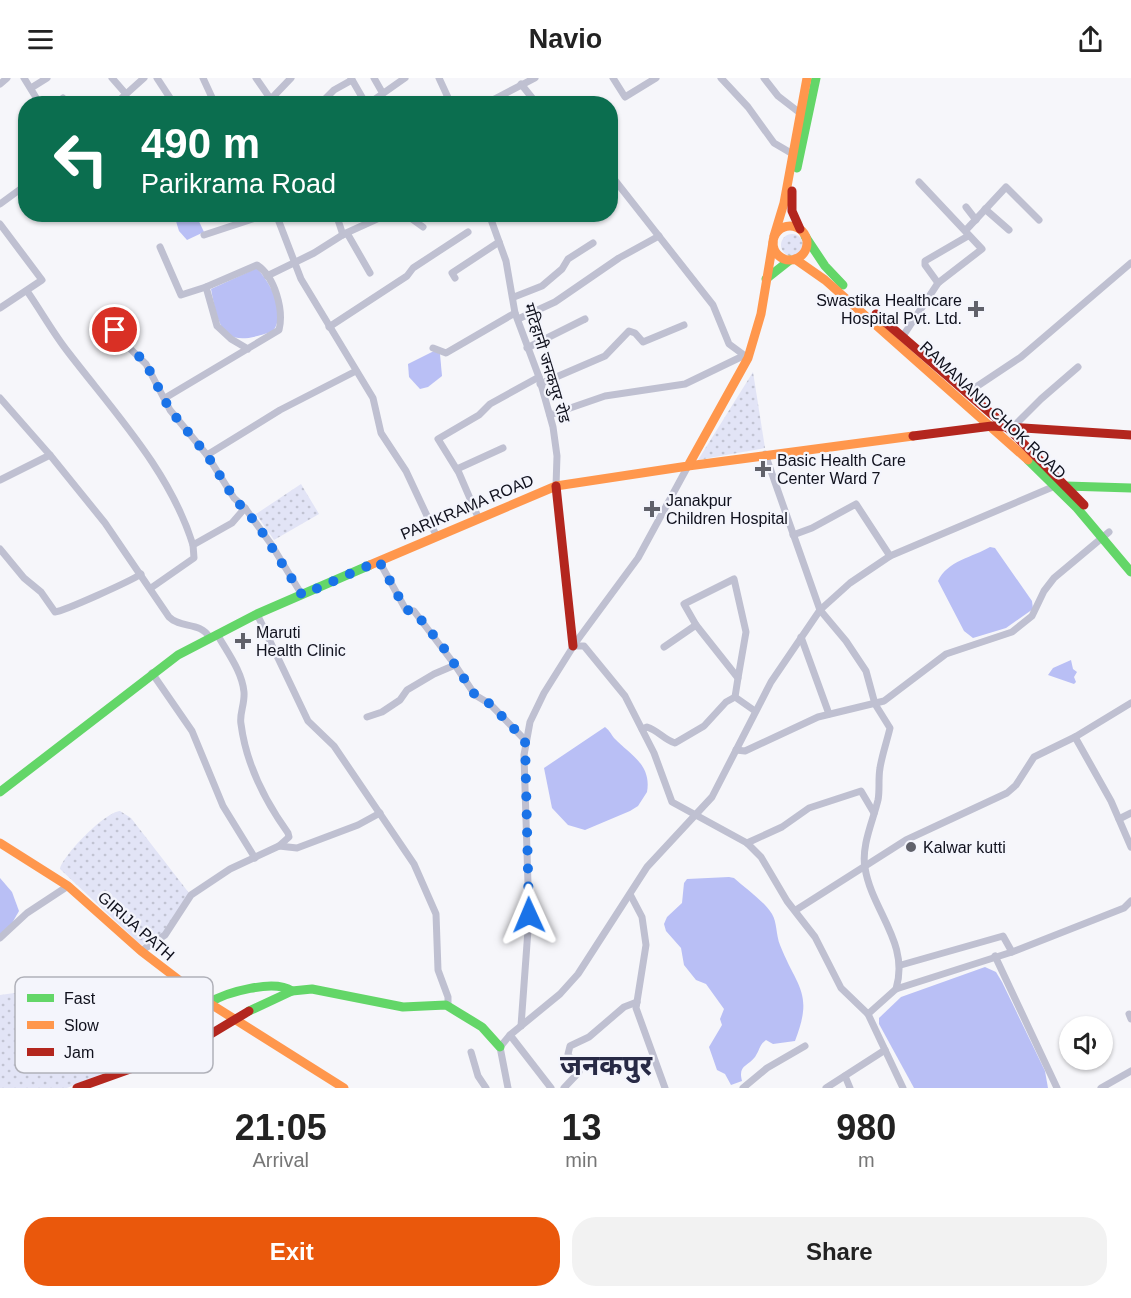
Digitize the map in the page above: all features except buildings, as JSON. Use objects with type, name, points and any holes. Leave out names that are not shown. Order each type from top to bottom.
[{"type":"main road","points":[[688,466],[746,357],[761,314],[807,78]]},
{"type":"main road","name":"RAMANAND CHOK ROAD","points":[[816,78],[792,194],[794,218],[820,260],[838,281],[967,393],[1011,428],[1066,486],[1106,535],[1131,572]]},
{"type":"main road","points":[[766,279],[806,249],[803,232],[786,226],[774,239]]},
{"type":"main road","points":[[774,239],[776,253],[793,260]]},
{"type":"main road","name":"RAMANAND CHOK ROAD","points":[[793,260],[816,272],[992,426],[1052,486],[1131,558]]},
{"type":"main road","points":[[765,454],[992,426],[1131,435]]},
{"type":"main road","name":"PARIKRAMA ROAD","points":[[0,792],[152,673],[213,636],[257,614],[478,517],[556,486],[765,454]]},
{"type":"main road","points":[[556,486],[573,646]]},
{"type":"main road","points":[[1066,486],[1131,488]]},
{"type":"main road","name":"GIRIJA PATH","points":[[0,843],[68,885],[141,951],[174,977]]},
{"type":"main road","points":[[213,1000],[219,995],[230,992],[286,987],[292,991]]},
{"type":"main road","points":[[213,1033],[292,991],[312,989],[403,1007],[448,1006],[482,1027],[500,1047]]},
{"type":"main road","name":"GIRIJA PATH","points":[[213,1006],[237,1018],[344,1088]]},
{"type":"main road","points":[[77,1088],[119,1073]]},
{"type":"street","points":[[0,84],[7,78]]},
{"type":"street","points":[[24,78],[36,96]]},
{"type":"street","points":[[31,88],[47,78]]},
{"type":"street","points":[[112,78],[126,94],[144,78]]},
{"type":"street","points":[[157,78],[169,96]]},
{"type":"street","points":[[203,78],[211,96]]},
{"type":"street","points":[[256,78],[268,96]]},
{"type":"street","points":[[277,96],[291,78]]},
{"type":"street","points":[[374,78],[382,92]]},
{"type":"street","points":[[377,96],[405,78]]},
{"type":"street","points":[[439,78],[447,96]]},
{"type":"street","points":[[499,96],[536,78]]},
{"type":"street","points":[[614,78],[625,97],[656,78]]},
{"type":"street","points":[[721,78],[748,107],[774,143],[791,153]]},
{"type":"street","points":[[764,78],[778,96],[800,112]]},
{"type":"street","points":[[328,96],[351,79],[362,96]]},
{"type":"street","points":[[521,84],[531,96]]},
{"type":"street","points":[[903,336],[938,283],[982,249],[919,182]]},
{"type":"street","points":[[550,415],[605,396],[684,384],[746,357],[729,344],[713,305],[618,184]]},
{"type":"street","points":[[938,283],[925,265],[926,261],[967,233],[1006,187],[1039,220]]},
{"type":"street","points":[[0,204],[18,191]]},
{"type":"street","points":[[966,207],[976,220]]},
{"type":"street","points":[[985,209],[1009,230]]},
{"type":"street","points":[[204,235],[244,222]]},
{"type":"street","points":[[279,222],[301,279],[373,398],[381,433],[406,471],[436,535]]},
{"type":"street","points":[[340,222],[370,273]]},
{"type":"street","points":[[267,276],[371,222]]},
{"type":"street","points":[[416,222],[423,227]]},
{"type":"street","name":"मटिहानी जनकपुर रोड","points":[[492,222],[499,242],[516,316],[540,380],[550,415],[557,456],[556,486]]},
{"type":"street","points":[[0,224],[42,280],[0,308]]},
{"type":"street","points":[[329,327],[468,232]]},
{"type":"street","points":[[433,348],[446,353],[457,349],[516,316],[555,302],[631,251],[659,236]]},
{"type":"street","points":[[455,278],[452,273],[499,242]]},
{"type":"street","points":[[513,297],[542,286],[562,269],[568,259],[593,243]]},
{"type":"street","points":[[160,247],[181,295],[228,279],[252,266],[261,268],[278,302],[279,330],[165,398]]},
{"type":"street","points":[[967,393],[1021,357],[1131,263]]},
{"type":"street","points":[[206,287],[217,326],[231,339],[248,349]]},
{"type":"street","points":[[27,291],[64,346],[134,437],[178,507],[193,544],[194,558],[151,588]]},
{"type":"street","points":[[105,312],[122,340],[146,364],[186,431],[207,455],[234,498],[245,508],[302,595]]},
{"type":"street","points":[[527,348],[585,319]]},
{"type":"street","points":[[478,517],[457,470],[438,441],[440,437],[478,415],[490,404],[540,380],[605,356],[629,331],[635,333],[643,342],[684,325]]},
{"type":"street","points":[[1011,428],[1078,367]]},
{"type":"street","points":[[207,455],[280,410],[356,371]]},
{"type":"street","points":[[0,398],[50,456],[141,574],[171,620],[199,627],[213,636],[235,665],[244,691],[241,726],[256,778],[272,811],[288,833],[289,837],[279,846],[230,870],[191,895],[165,935],[141,951]]},
{"type":"street","points":[[457,470],[502,448]]},
{"type":"street","points":[[765,454],[820,610],[846,641],[866,672],[874,704],[890,728],[880,768],[864,867],[874,897],[896,943],[901,964],[896,989]]},
{"type":"street","points":[[0,480],[50,456]]},
{"type":"street","points":[[521,1026],[529,915],[525,740],[530,722],[544,693],[573,646],[638,558],[688,466]]},
{"type":"street","points":[[499,1088],[507,1085],[500,1047],[510,1035],[560,994],[578,974],[631,896],[647,867],[696,816],[726,773],[755,711],[820,610],[850,583],[890,556],[1052,486],[1066,486]]},
{"type":"street","points":[[793,535],[812,528],[856,504],[890,556]]},
{"type":"street","points":[[193,544],[232,523],[245,508]]},
{"type":"street","points":[[736,750],[745,751],[797,724],[874,704],[900,692],[946,654],[996,638],[1023,625],[1032,616],[1044,591],[1054,578],[1106,535]]},
{"type":"street","points":[[0,549],[24,578],[41,592],[55,612],[105,590],[123,585],[141,574]]},
{"type":"street","points":[[379,561],[406,610],[414,611],[475,695],[490,704],[525,740]]},
{"type":"street","points":[[735,697],[746,632],[734,579],[684,604],[696,625],[738,678]]},
{"type":"street","points":[[257,614],[308,721],[334,746],[414,864],[436,914],[438,970],[448,997],[448,1006]]},
{"type":"street","points":[[664,646],[696,625]]},
{"type":"street","points":[[801,637],[829,714]]},
{"type":"street","points":[[573,646],[584,646],[625,696],[642,729],[672,802],[684,806],[696,816],[747,843],[771,870],[787,901],[815,937],[841,988],[868,1014],[903,1088]]},
{"type":"street","points":[[367,717],[382,712],[400,700],[408,690],[434,674],[455,665]]},
{"type":"street","points":[[152,673],[192,731],[223,806],[255,858]]},
{"type":"street","points":[[642,729],[647,727],[657,730],[664,739],[675,743],[704,726],[726,702],[735,697]]},
{"type":"street","points":[[735,697],[755,711]]},
{"type":"street","points":[[796,910],[927,829],[1007,794],[1016,785],[1034,757],[1075,737],[1131,703]]},
{"type":"street","points":[[1075,737],[1119,819],[1131,847]]},
{"type":"street","points":[[747,843],[782,827],[809,808],[861,791],[874,813]]},
{"type":"street","points":[[279,846],[297,848],[358,825],[380,813]]},
{"type":"street","points":[[1119,819],[1131,813]]},
{"type":"street","points":[[0,938],[27,914],[68,885]]},
{"type":"street","points":[[631,896],[642,917],[646,945],[637,1002],[640,1022],[665,1088]]},
{"type":"street","points":[[868,1014],[896,989],[1012,952],[1129,906]]},
{"type":"street","points":[[901,964],[1003,936],[1012,952]]},
{"type":"street","points":[[995,956],[1057,1088]]},
{"type":"street","points":[[564,1088],[579,1072],[568,1053],[570,1046],[589,1037],[624,1007],[637,1002]]},
{"type":"street","points":[[510,1035],[551,1088]]},
{"type":"street","points":[[743,1088],[766,1068],[805,1046]]},
{"type":"street","points":[[826,1088],[885,1050]]},
{"type":"street","points":[[471,1052],[478,1076],[486,1088]]},
{"type":"street","points":[[1101,1088],[1129,1072],[1131,1082]]},
{"type":"street","points":[[845,1076],[850,1088]]},
{"type":"shaded area","points":[[792,234],[800,237],[803,245],[800,253],[792,256],[784,253],[781,245],[784,237]]},
{"type":"shaded area","points":[[753,372],[765,448],[698,460]]},
{"type":"shaded area","points":[[301,484],[319,514],[274,540],[256,514]]},
{"type":"shaded area","points":[[120,811],[131,818],[189,893],[164,933],[158,939],[141,945],[60,869],[69,854],[95,826],[113,813]]},
{"type":"shaded area","points":[[15,993],[15,1073],[104,1073],[67,1088],[0,1088],[0,995]]},
{"type":"water","points":[[176,222],[199,222],[204,232],[187,240],[179,231]]},
{"type":"water","points":[[257,268],[275,298],[278,307],[277,323],[273,331],[244,338],[234,337],[221,326],[211,289]]},
{"type":"water","points":[[434,351],[440,354],[442,376],[428,387],[420,389],[409,377],[408,364]]},
{"type":"water","points":[[990,547],[995,548],[1032,601],[1033,609],[1006,628],[973,638],[964,631],[938,581],[942,574],[954,564]]},
{"type":"water","points":[[1071,660],[1073,669],[1077,672],[1074,684],[1048,675],[1053,668]]},
{"type":"water","points":[[605,727],[643,767],[648,782],[647,792],[638,806],[630,811],[585,830],[568,825],[552,808],[544,768]]},
{"type":"water","points":[[0,878],[12,892],[19,911],[7,932],[0,935]]},
{"type":"water","points":[[734,878],[754,895],[772,914],[780,945],[803,1000],[801,1025],[795,1041],[773,1044],[766,1040],[755,1057],[742,1069],[742,1081],[731,1085],[725,1074],[717,1070],[709,1047],[722,1025],[720,1019],[724,1009],[706,984],[696,980],[684,965],[681,948],[666,931],[664,924],[667,917],[682,903],[684,883],[687,879]]},
{"type":"water","points":[[985,967],[996,972],[1002,982],[1045,1071],[1048,1088],[914,1088],[879,1024],[879,1018],[901,997]]},
{"type":"traffic: fast","points":[[797,168],[816,78]]},
{"type":"traffic: fast","points":[[805,236],[825,266],[843,285]]},
{"type":"traffic: fast","points":[[766,279],[790,260]]},
{"type":"traffic: fast","points":[[1028,460],[1077,508],[1131,572]]},
{"type":"traffic: fast","points":[[1066,486],[1131,488]]},
{"type":"traffic: fast","points":[[0,792],[178,655],[257,614],[370,565]]},
{"type":"traffic: fast","points":[[213,1001],[250,988],[274,986],[292,991]]},
{"type":"traffic: fast","points":[[249,1011],[292,991],[312,989],[403,1007],[446,1005],[482,1027],[500,1047]]},
{"type":"traffic: slow","points":[[774,236],[784,203],[807,78]]},
{"type":"traffic: slow","points":[[790,226],[802,231],[807,243],[802,255],[790,260],[778,255],[773,243],[778,231],[790,226]]},
{"type":"traffic: slow","points":[[370,565],[556,486],[688,466],[748,358],[761,314],[773,242]]},
{"type":"traffic: slow","points":[[795,259],[825,280],[1028,460]]},
{"type":"traffic: slow","points":[[688,466],[913,436]]},
{"type":"traffic: slow","points":[[0,843],[68,886],[141,951],[175,977]]},
{"type":"traffic: slow","points":[[213,1006],[344,1088]]},
{"type":"traffic: jam","points":[[792,191],[792,211],[800,229]]},
{"type":"traffic: jam","points":[[876,314],[1009,429],[1084,505]]},
{"type":"traffic: jam","points":[[913,436],[992,426],[1131,435]]},
{"type":"traffic: jam","points":[[556,486],[573,646]]},
{"type":"traffic: jam","points":[[213,1033],[249,1011]]},
{"type":"traffic: jam","points":[[77,1088],[119,1073]]},
{"type":"place","name":"Swastika Healthcare Hospital Pvt. Ltd.","points":[[976,309]]},
{"type":"place","name":"Basic Health Care Center Ward 7","points":[[763,469]]},
{"type":"place","name":"Janakpur Children Hospital","points":[[652,509]]},
{"type":"place","name":"Maruti Health Clinic","points":[[243,641]]},
{"type":"place","name":"Kalwar kutti","points":[[911,847]]},
{"type":"district","name":"जनकपुर","points":[[606,1065]]},
{"type":"route","points":[[115,330],[124,343],[146,364],[170,410],[207,455],[234,498],[257,524],[302,595],[379,561],[406,610],[414,611],[429,629],[475,695],[490,704],[525,740],[529,915]]}]
